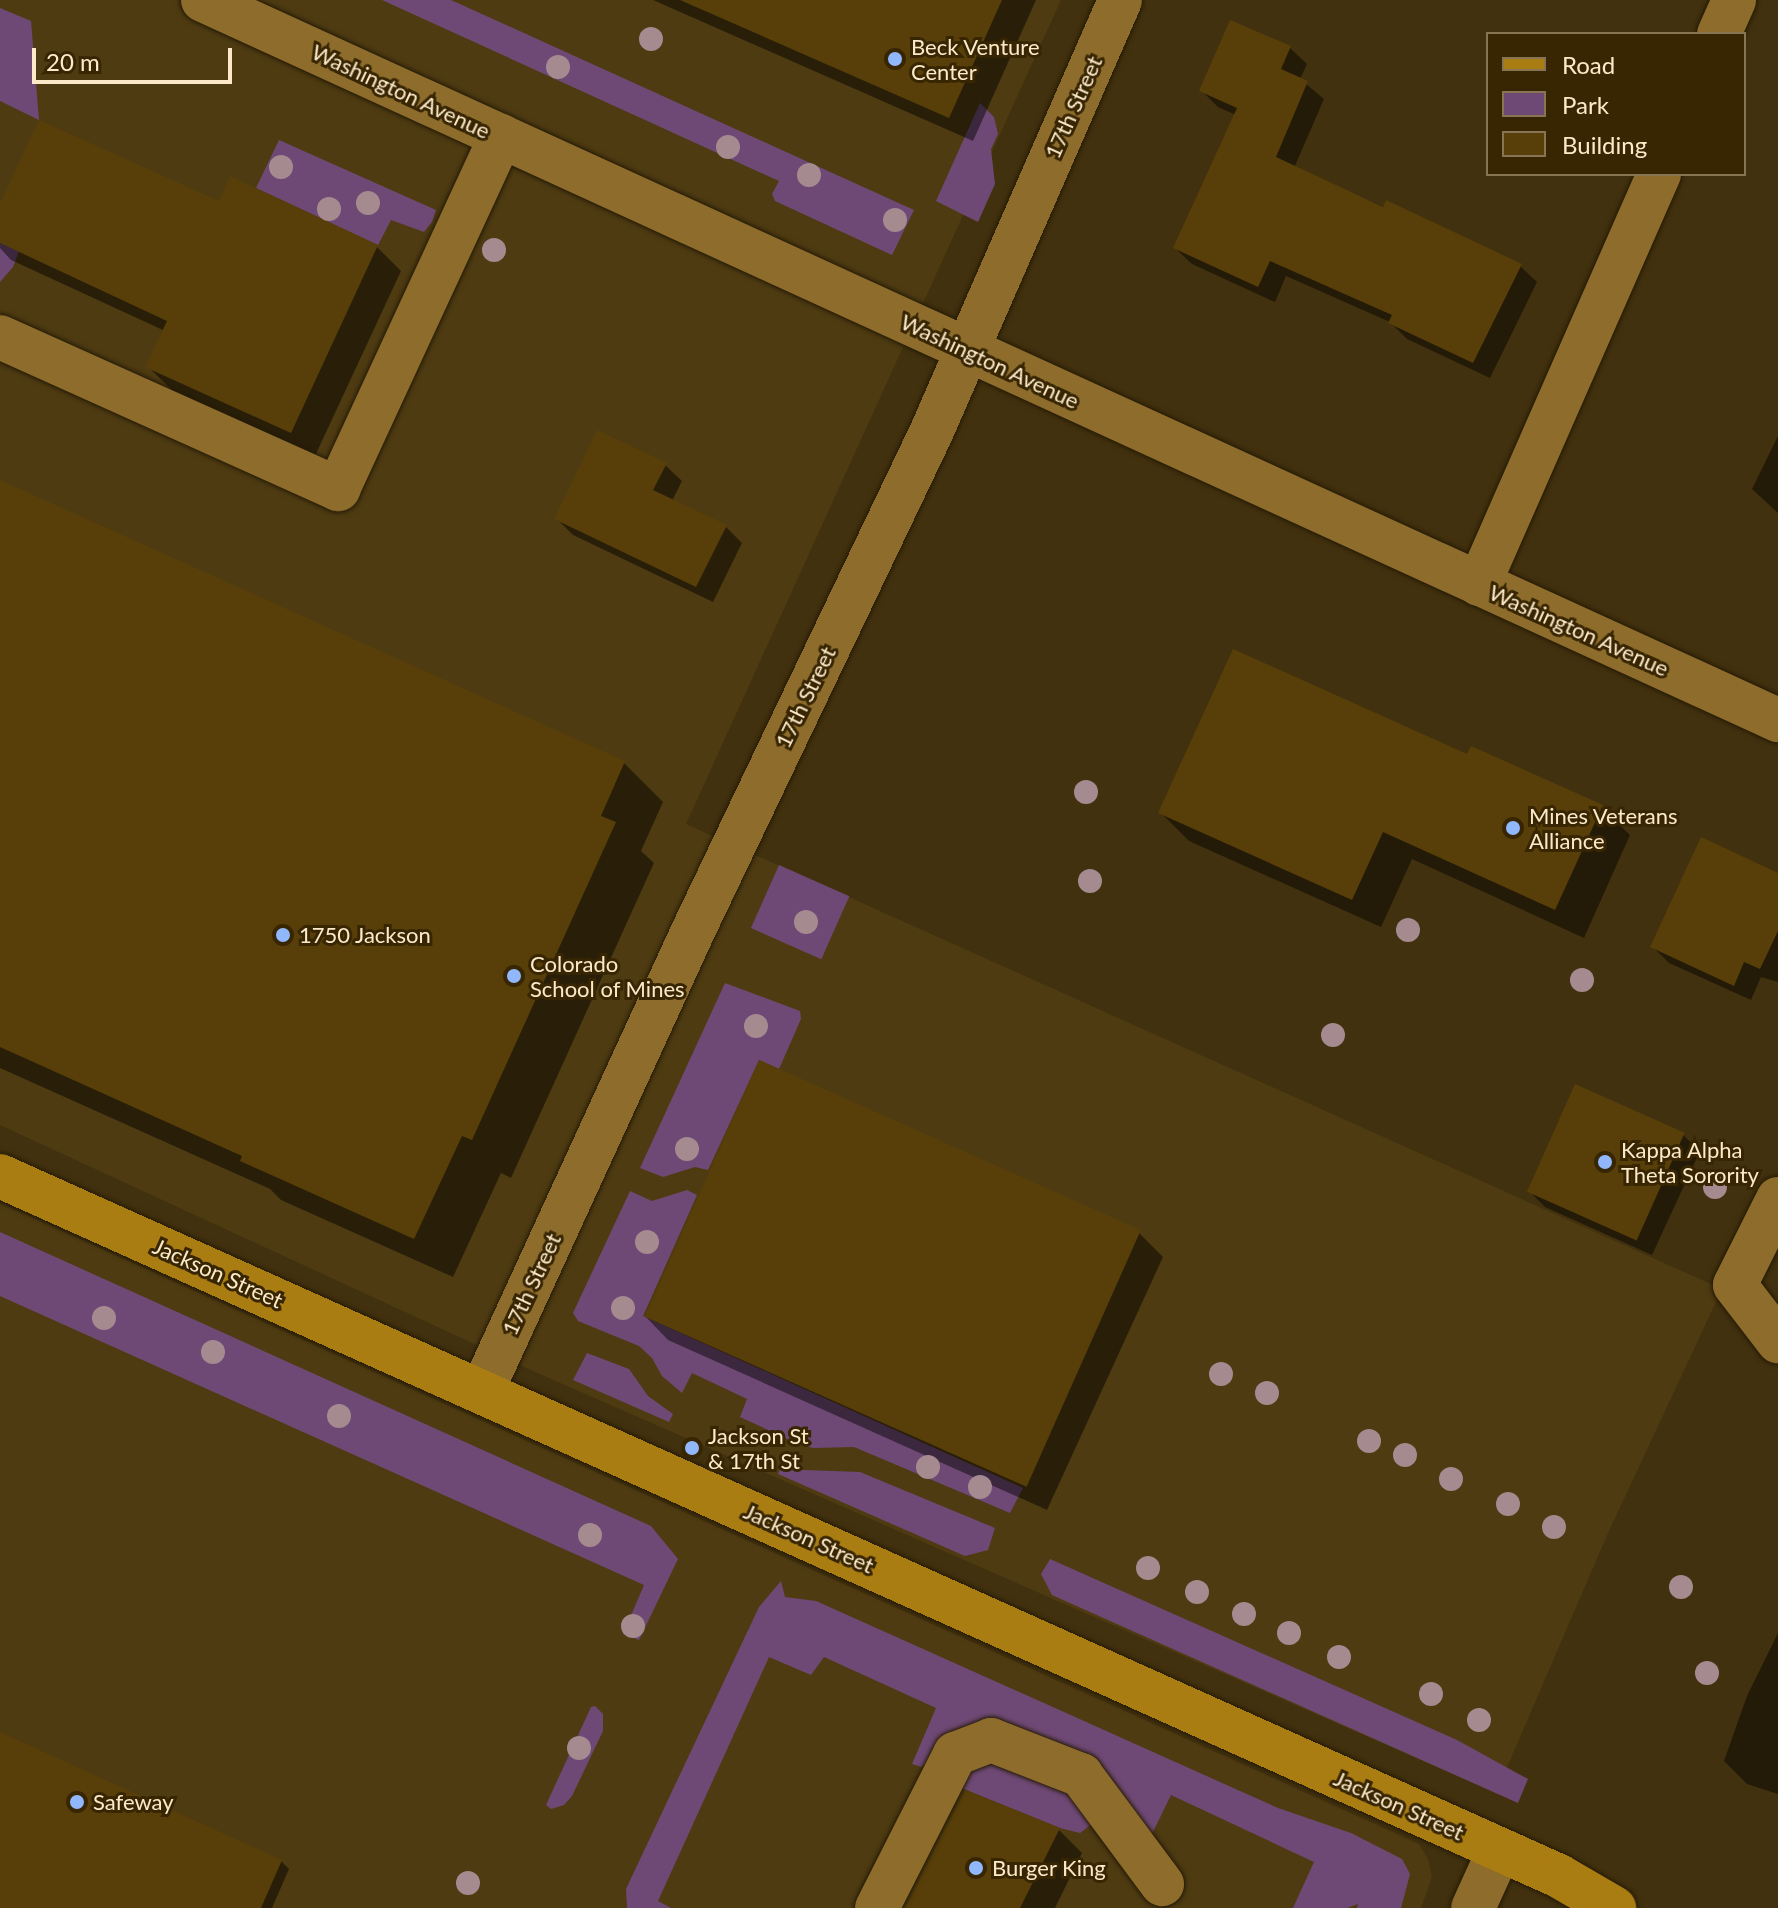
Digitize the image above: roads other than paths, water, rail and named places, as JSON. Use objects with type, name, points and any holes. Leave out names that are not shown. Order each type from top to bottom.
[{"type":"main road","name":"Jackson Street","points":[[0,1176],[1559,1876],[1614,1908]]},
{"type":"street","name":"Washington Avenue","points":[[203,0],[964,351],[1778,720]]},
{"type":"street","name":"17th Street","points":[[482,1391],[686,946],[931,433],[964,351],[1120,0]]},
{"type":"street","points":[[1720,32],[1734,0]]},
{"type":"street","points":[[0,337],[338,489],[501,136]]},
{"type":"street","points":[[1479,584],[1658,176]]},
{"type":"street","points":[[1778,1199],[1735,1285],[1778,1341]]},
{"type":"street","points":[[877,1908],[955,1754],[991,1740],[1081,1775],[1162,1884]]},
{"type":"street","points":[[1473,1908],[1499,1851]]},
{"type":"place","name":"Beck Venture Center","points":[[895,59]]},
{"type":"place","name":"Mines Veterans Alliance","points":[[1513,828]]},
{"type":"place","name":"1750 Jackson","points":[[283,935]]},
{"type":"place","name":"Colorado School of Mines","points":[[514,976]]},
{"type":"place","name":"Kappa Alpha Theta Sorority","points":[[1605,1162]]},
{"type":"place","name":"Jackson St & 17th St","points":[[692,1448]]},
{"type":"place","name":"Safeway","points":[[77,1802]]},
{"type":"place","name":"Burger King","points":[[976,1868]]}]
